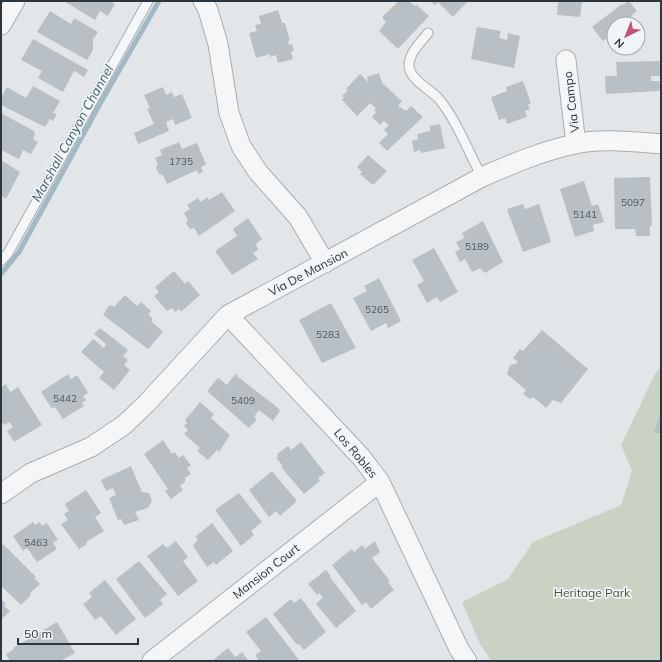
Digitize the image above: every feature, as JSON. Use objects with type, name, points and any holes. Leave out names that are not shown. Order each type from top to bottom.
[{"type":"street","points":[[1,25],[15,1]]},
{"type":"street","points":[[203,1],[208,10],[218,44],[229,113],[241,146],[258,172],[298,217],[325,263]]},
{"type":"street","name":"Via Campo","points":[[566,60],[576,144]]},
{"type":"street","name":"Via De Mansion","points":[[1,494],[31,473],[91,447],[124,425],[147,403],[228,315],[482,177],[521,160],[576,144],[625,141],[661,144]]},
{"type":"street","name":"Los Robles","points":[[228,315],[362,456],[380,482],[459,648],[467,661]]},
{"type":"street","name":"Mansion Court","points":[[152,661],[380,482]]},
{"type":"lane","points":[[1,261],[8,253],[148,1]]},
{"type":"lane","points":[[428,33],[414,49],[409,64],[411,73],[438,98],[447,111],[482,177]]},
{"type":"green space","name":"Heritage Park","points":[[661,365],[661,661],[491,661],[479,642],[462,602],[508,579],[533,542],[621,505],[632,471],[621,445],[655,374]]},
{"type":"building","points":[[64,1],[110,1],[115,4],[108,16],[100,11],[95,20]]},
{"type":"building","points":[[399,1],[409,1],[415,6],[416,4],[429,16],[398,49],[379,31],[386,22],[383,19],[383,16]]},
{"type":"building","points":[[430,1],[467,2],[453,17],[438,2],[435,5]]},
{"type":"building","points":[[558,1],[582,1],[580,17],[557,15]]},
{"type":"building","points":[[629,1],[637,11],[631,16],[606,16],[622,4],[623,5]]},
{"type":"building","points":[[278,10],[282,23],[285,23],[290,41],[288,41],[289,45],[292,44],[294,51],[291,52],[293,59],[278,63],[276,55],[270,57],[270,54],[256,58],[249,33],[257,31],[255,25],[261,24],[259,16]]},
{"type":"building","points":[[50,11],[71,24],[74,18],[98,32],[93,39],[93,50],[87,60],[37,32]]},
{"type":"building","points":[[606,16],[606,39],[603,41],[592,27]]},
{"type":"building","points":[[477,27],[501,31],[499,38],[507,40],[508,33],[520,36],[514,68],[471,59]]},
{"type":"building","points":[[33,39],[88,70],[84,77],[74,71],[63,92],[38,78],[42,71],[21,60]]},
{"type":"building","points":[[661,61],[661,76],[651,76],[651,81],[659,81],[661,86],[659,91],[606,94],[605,76],[617,76],[616,62]]},
{"type":"building","points":[[379,73],[382,83],[402,101],[398,106],[406,111],[411,106],[423,117],[387,151],[379,143],[388,134],[384,130],[389,125],[384,121],[380,125],[372,117],[376,112],[374,110],[376,108],[370,103],[357,116],[342,100],[344,98],[342,96],[348,90],[346,89],[360,74],[368,82],[367,77]]},
{"type":"building","points":[[523,81],[531,103],[528,105],[530,109],[525,111],[527,117],[507,124],[505,118],[499,120],[491,97],[507,91],[506,87]]},
{"type":"building","points":[[33,86],[60,101],[53,113],[57,114],[53,121],[50,119],[45,127],[1,105],[1,98],[7,87],[26,98]]},
{"type":"building","points":[[163,87],[166,95],[172,92],[174,97],[182,94],[192,118],[175,125],[173,119],[166,122],[169,131],[138,144],[134,133],[154,124],[147,109],[150,108],[144,95]]},
{"type":"building","points":[[1,113],[34,131],[35,134],[33,139],[38,142],[31,154],[23,150],[19,159],[1,150]]},
{"type":"building","points":[[440,124],[445,148],[421,153],[420,150],[414,152],[412,141],[418,139],[417,134],[430,131],[430,126]]},
{"type":"building","points":[[179,142],[182,149],[197,143],[206,164],[201,167],[203,172],[198,174],[197,170],[167,184],[163,175],[159,174],[156,168],[158,165],[155,158],[162,155],[160,150]]},
{"type":"building","points":[[368,155],[387,171],[373,185],[360,174],[362,172],[357,167]]},
{"type":"building","points":[[1,160],[20,172],[6,199],[1,196]]},
{"type":"building","points":[[650,177],[652,226],[650,226],[650,236],[636,236],[635,229],[615,229],[614,178]]},
{"type":"building","points":[[584,181],[592,206],[598,204],[604,222],[593,225],[594,231],[575,237],[560,189]]},
{"type":"building","points":[[222,192],[235,211],[199,236],[194,228],[190,229],[186,223],[188,220],[184,213],[190,209],[187,205],[198,198],[201,202],[207,197],[209,200]]},
{"type":"building","points":[[523,204],[525,209],[539,204],[551,242],[523,252],[507,209]]},
{"type":"building","points":[[248,218],[262,239],[256,244],[258,250],[253,253],[258,259],[232,275],[215,251],[237,236],[233,229]]},
{"type":"building","points":[[483,221],[503,262],[485,273],[480,268],[472,272],[465,259],[460,262],[455,252],[460,249],[456,242],[465,238],[462,233]]},
{"type":"building","points":[[434,248],[458,292],[440,302],[437,297],[427,303],[417,285],[424,281],[412,260]]},
{"type":"building","points":[[174,271],[185,284],[188,281],[200,295],[181,312],[179,309],[175,312],[172,308],[167,311],[154,296],[159,292],[155,287]]},
{"type":"building","points":[[379,278],[401,321],[388,328],[386,323],[371,331],[353,298],[367,291],[364,286]]},
{"type":"building","points":[[125,295],[137,306],[141,302],[151,311],[148,314],[153,319],[151,321],[163,332],[148,349],[103,315],[109,306],[111,305],[114,307]]},
{"type":"building","points":[[331,303],[356,348],[322,363],[299,320]]},
{"type":"building","points":[[100,328],[128,350],[123,356],[128,360],[124,365],[130,370],[114,390],[99,378],[104,372],[81,352],[93,339],[104,348],[106,344],[94,334]]},
{"type":"building","points":[[542,330],[588,369],[561,403],[553,400],[546,408],[533,397],[530,399],[523,394],[526,390],[507,374],[510,365],[518,362],[513,358],[520,349],[523,351]]},
{"type":"building","points":[[236,373],[237,376],[278,408],[280,411],[273,421],[259,410],[254,417],[257,419],[249,428],[207,391],[218,378],[227,385]]},
{"type":"building","points":[[68,374],[71,379],[77,375],[88,393],[83,396],[86,400],[82,403],[84,406],[63,419],[55,407],[52,409],[41,392]]},
{"type":"building","points":[[6,384],[10,392],[18,387],[42,425],[14,442],[7,431],[13,427],[9,422],[4,425],[1,421],[1,387]]},
{"type":"building","points":[[200,402],[214,414],[211,418],[230,435],[219,452],[217,450],[208,460],[197,451],[200,448],[184,434],[188,430],[184,426],[187,423],[185,420]]},
{"type":"building","points":[[661,412],[661,434],[654,432]]},
{"type":"building","points":[[163,440],[172,454],[175,452],[179,458],[183,455],[191,465],[187,468],[191,474],[185,478],[185,482],[180,486],[183,490],[171,499],[165,491],[168,489],[144,454]]},
{"type":"building","points":[[301,442],[325,473],[318,478],[320,481],[304,494],[281,467],[283,466],[276,458],[278,456],[277,454],[288,446],[291,450]]},
{"type":"building","points":[[131,466],[142,492],[149,493],[152,501],[148,508],[135,512],[139,520],[124,525],[121,519],[118,520],[109,498],[116,495],[113,488],[106,491],[101,480]]},
{"type":"building","points":[[272,471],[297,501],[280,516],[276,511],[269,517],[249,490]]},
{"type":"building","points":[[86,490],[101,513],[95,517],[104,531],[86,542],[87,544],[79,549],[61,524],[68,520],[64,514],[69,511],[65,504]]},
{"type":"building","points":[[239,493],[262,522],[251,531],[254,535],[241,546],[215,510]]},
{"type":"building","points":[[33,522],[35,525],[39,522],[42,526],[47,523],[58,540],[53,543],[57,549],[37,562],[27,548],[23,551],[13,536]]},
{"type":"building","points":[[212,523],[233,551],[216,565],[214,562],[207,567],[193,546],[198,539],[195,537]]},
{"type":"building","points":[[176,541],[188,557],[183,561],[198,581],[178,596],[147,556],[163,544],[167,548]]},
{"type":"building","points":[[375,541],[380,552],[372,558],[390,581],[388,582],[394,590],[371,609],[366,602],[362,605],[332,565],[352,549],[354,552],[362,545],[365,549]]},
{"type":"building","points":[[3,544],[36,577],[34,578],[40,584],[30,593],[31,595],[21,605],[1,586],[1,546]]},
{"type":"building","points":[[139,561],[167,594],[160,600],[163,604],[145,618],[116,579]]},
{"type":"building","points":[[326,570],[356,611],[336,628],[316,604],[323,597],[319,593],[317,595],[308,584]]},
{"type":"building","points":[[105,580],[136,619],[116,635],[101,616],[95,620],[83,604],[92,597],[89,593]]},
{"type":"building","points":[[301,598],[326,632],[304,650],[299,644],[297,645],[273,614],[291,599],[294,603]]},
{"type":"building","points":[[1,599],[6,604],[4,606],[10,611],[1,620]]},
{"type":"building","points":[[266,617],[300,661],[256,661],[258,659],[255,655],[261,651],[246,632]]},
{"type":"building","points":[[57,622],[75,653],[61,661],[10,661],[6,654],[14,649],[13,648]]},
{"type":"building","points":[[228,648],[235,657],[242,652],[249,661],[212,661]]},
{"type":"waterway","name":"Marshall Canyon Channel","points":[[1,274],[19,252],[101,102],[159,1]]}]
